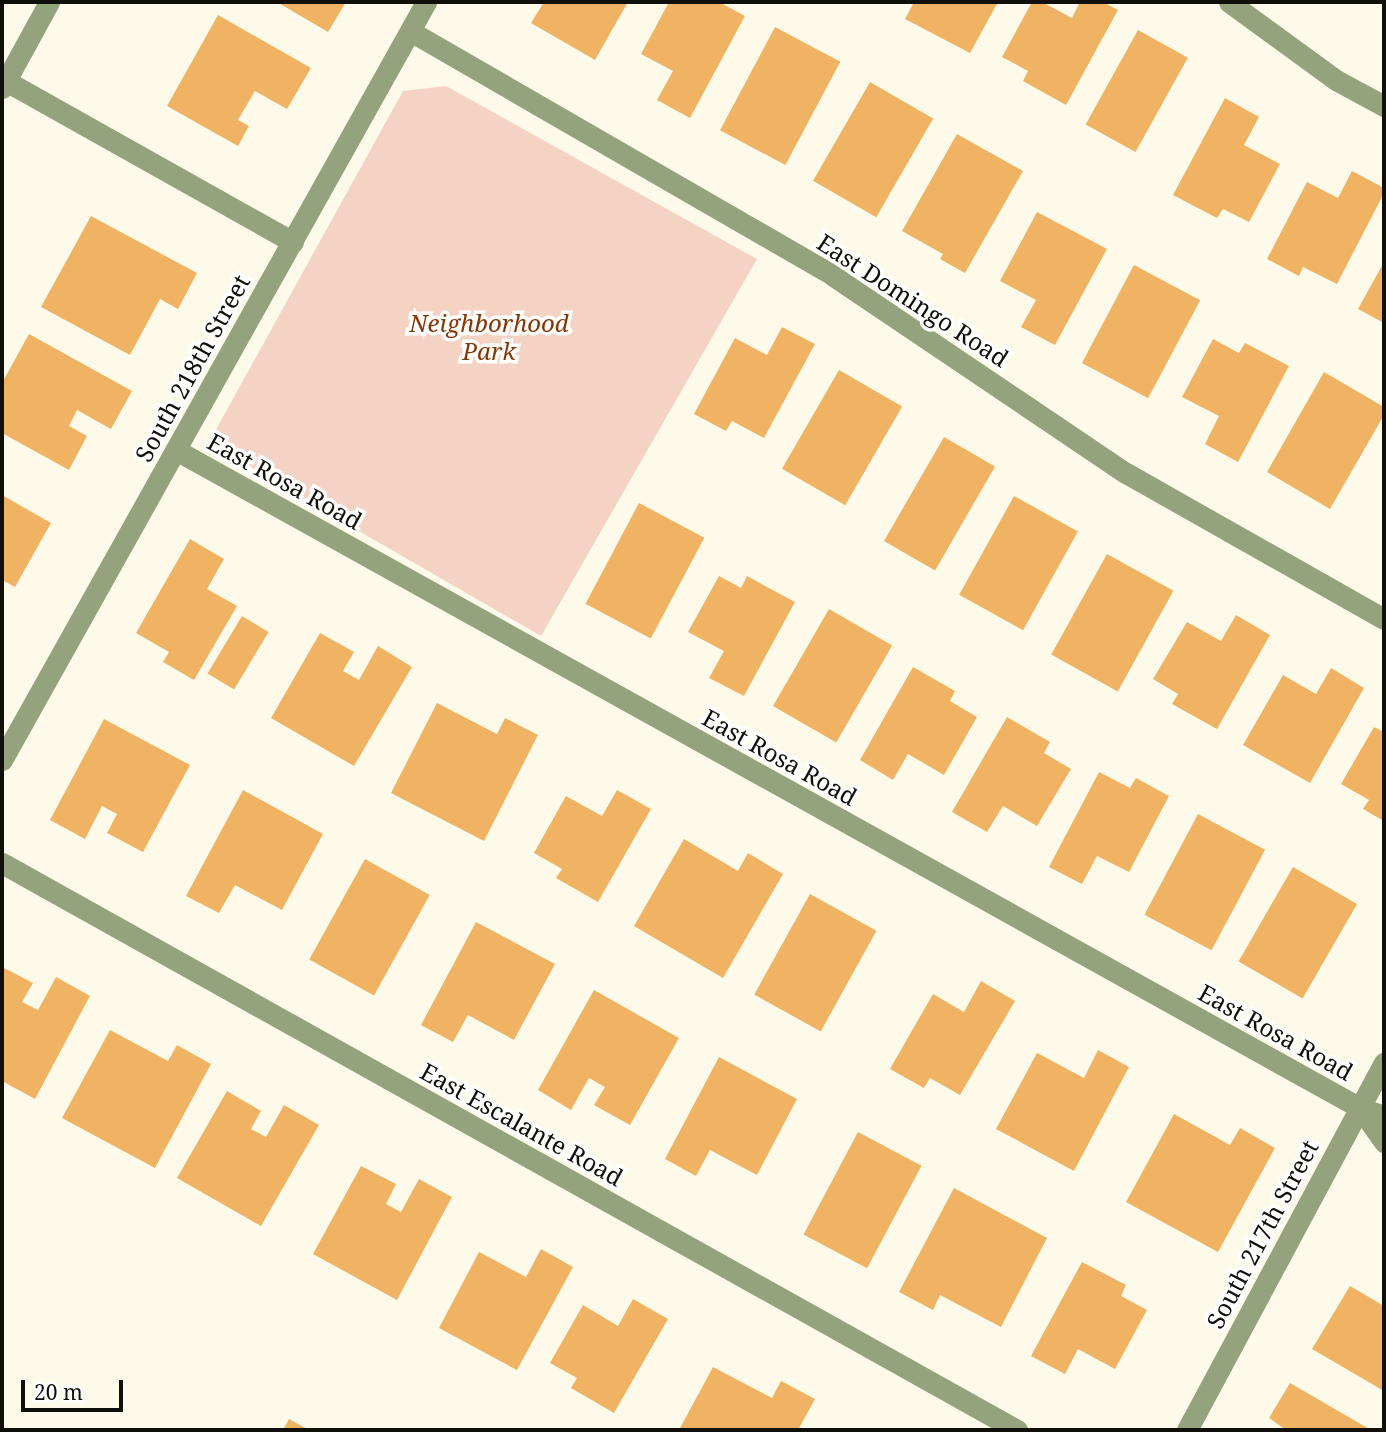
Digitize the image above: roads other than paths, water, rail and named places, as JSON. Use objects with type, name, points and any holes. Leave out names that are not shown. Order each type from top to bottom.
[{"type":"street","points":[[49,2],[4,85],[293,242]]},
{"type":"street","name":"South 218th Street","points":[[2,760],[426,2]]},
{"type":"street","points":[[1229,2],[1336,80],[1384,106]]},
{"type":"street","name":"East Domingo Road","points":[[410,32],[832,275],[1126,472],[1384,619]]},
{"type":"street","name":"East Rosa Road","points":[[176,450],[1360,1108],[1384,1116]]},
{"type":"street","name":"East Escalante Road","points":[[2,863],[1017,1430]]},
{"type":"street","name":"South 217th Street","points":[[1187,1430],[1384,1063]]},
{"type":"street","name":"East Rosa Road","points":[[1360,1108],[1384,1142]]},
{"type":"park label","name":"Neighborhood Park","points":[[489,337]]}]
